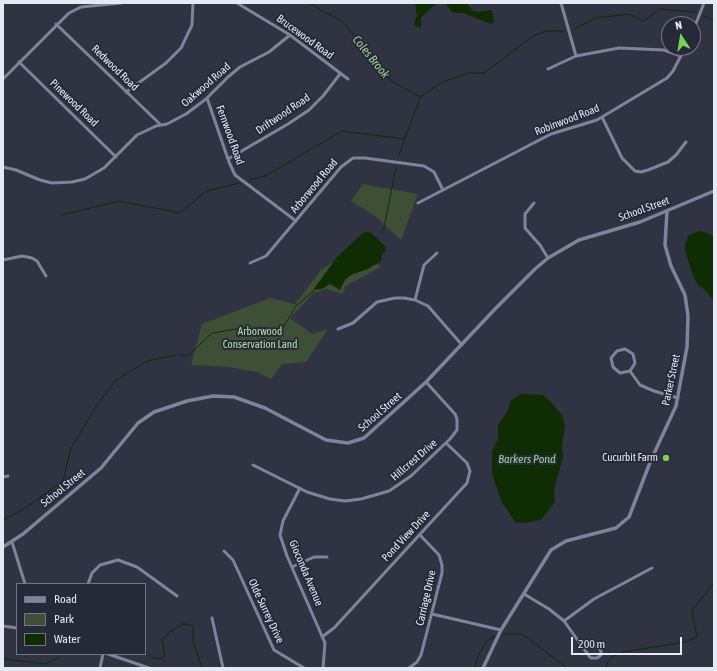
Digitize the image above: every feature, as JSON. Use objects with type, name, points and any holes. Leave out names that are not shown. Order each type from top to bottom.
[{"type":"street","points":[[3,79],[56,24],[69,13],[80,7],[121,3]]},
{"type":"street","points":[[126,92],[166,63],[181,48],[192,25],[193,3]]},
{"type":"street","name":"Brucewood Road","points":[[237,3],[290,35],[348,79]]},
{"type":"street","points":[[561,3],[576,56]]},
{"type":"street","points":[[699,16],[704,3]]},
{"type":"street","name":"Redwood Road","points":[[56,24],[161,125]]},
{"type":"street","name":"Oakwood Road","points":[[3,167],[16,170],[46,182],[72,182],[95,174],[116,157],[137,135],[167,124],[186,114],[207,98],[240,67],[269,52],[290,35]]},
{"type":"street","points":[[548,69],[576,56],[627,48],[661,50]]},
{"type":"street","name":"Robinwood Road","points":[[418,203],[551,134],[591,123],[602,117],[667,78],[681,56]]},
{"type":"street","name":"Pinewood Road","points":[[19,62],[116,157]]},
{"type":"street","name":"Driftwood Road","points":[[228,159],[309,110],[319,101],[340,74]]},
{"type":"street","name":"Fernwood Road","points":[[207,98],[228,159],[238,178],[296,221]]},
{"type":"street","points":[[602,117],[622,158],[635,171],[641,172],[668,162],[686,142]]},
{"type":"street","name":"Arborwood Road","points":[[250,263],[266,256],[344,164],[357,157],[427,167],[434,172],[443,190]]},
{"type":"street","name":"School Street","points":[[3,547],[12,542],[101,468],[130,431],[154,412],[201,398],[219,396],[234,397],[265,408],[326,440],[348,443],[359,441],[368,436],[426,382],[506,298],[548,258],[579,240],[632,224],[714,191]]},
{"type":"street","points":[[534,203],[525,214],[525,228],[540,245],[548,258]]},
{"type":"street","name":"Parker Street","points":[[483,668],[501,630],[547,555],[554,548],[566,541],[616,528],[629,517],[678,398],[687,347],[688,309],[685,296],[665,245],[667,211]]},
{"type":"street","points":[[415,300],[424,265],[437,253]]},
{"type":"street","points":[[3,260],[22,256],[32,258],[37,261],[46,276]]},
{"type":"street","points":[[338,329],[353,323],[369,308],[382,301],[395,298],[415,300],[428,306],[462,345]]},
{"type":"street","points":[[626,350],[634,356],[634,365],[630,371],[620,373],[613,368],[611,358],[617,351],[626,350]]},
{"type":"street","points":[[630,371],[638,382],[647,388],[678,398]]},
{"type":"street","name":"Hillcrest Drive","points":[[253,465],[318,496],[337,500],[352,500],[374,497],[400,485],[446,443],[457,430],[457,419],[453,411],[426,382]]},
{"type":"street","name":"Pond View Drive","points":[[322,637],[334,628],[465,487],[469,479],[470,471],[467,463],[446,443]]},
{"type":"street","points":[[3,477],[8,476]]},
{"type":"street","name":"Gioconda Avenue","points":[[300,488],[287,512],[280,531],[282,543],[322,637],[325,651],[323,668]]},
{"type":"street","name":"Carriage Drive","points":[[409,668],[417,662],[421,655],[442,577],[442,565],[437,552],[420,534]]},
{"type":"street","points":[[12,542],[25,583]]},
{"type":"street","name":"Olde Surrey Drive","points":[[224,551],[233,560],[274,650],[304,668]]},
{"type":"street","points":[[292,567],[314,557],[327,557]]},
{"type":"street","points":[[88,583],[92,573],[100,565],[118,560],[137,567],[177,596]]},
{"type":"street","points":[[564,621],[594,599],[652,568]]},
{"type":"street","points":[[524,594],[549,609],[564,621],[582,646],[591,658],[598,658],[601,655],[601,651],[597,646],[582,646]]},
{"type":"street","points":[[432,614],[501,630]]},
{"type":"street","points":[[212,618],[223,668]]},
{"type":"street","points":[[3,626],[16,628]]},
{"type":"street","points":[[100,668],[103,655]]},
{"type":"street","points":[[111,655],[149,668]]},
{"type":"green space","points":[[363,184],[418,194],[401,240],[375,216],[351,201]]},
{"type":"green space","name":"Arborwood Conservation Land","points":[[363,244],[375,264],[382,266],[344,287],[345,290],[342,294],[326,289],[314,293],[290,318],[312,334],[328,329],[306,362],[282,364],[271,379],[257,372],[229,367],[191,365],[202,324],[270,298],[295,304],[322,269]]},
{"type":"water","points":[[415,3],[437,3],[421,17],[421,27],[419,28],[414,25],[417,15]]},
{"type":"water","points":[[445,3],[466,3],[473,11],[477,12],[492,10],[494,22],[491,24],[463,13],[453,13]]},
{"type":"water","points":[[700,231],[714,237],[714,301],[703,288],[698,285],[693,276],[685,251],[685,244],[689,235]]},
{"type":"water","points":[[370,232],[385,246],[386,251],[382,254],[381,261],[368,269],[351,275],[345,280],[340,290],[330,284],[322,289],[313,290],[337,257],[363,233]]},
{"type":"water","name":"Barkers Pond","points":[[521,394],[543,395],[562,415],[565,426],[562,446],[563,457],[554,490],[555,502],[541,520],[523,523],[515,522],[501,501],[492,473],[492,451],[498,439],[498,425],[509,409],[510,401]]},
{"type":"waterway","name":"Coles Brook","points":[[308,3],[340,20],[373,56],[380,69],[391,81],[420,97],[442,82],[469,73],[484,73],[533,36],[546,31],[564,31]]},
{"type":"waterway","name":"Coles Brook","points":[[574,29],[596,18],[629,14],[644,21],[659,9],[695,12]]},
{"type":"waterway","name":"Coles Brook","points":[[704,16],[714,20]]},
{"type":"waterway","points":[[399,155],[420,98]]},
{"type":"waterway","points":[[249,180],[265,176],[342,131],[404,139]]},
{"type":"waterway","points":[[381,233],[384,228],[396,167]]},
{"type":"waterway","points":[[62,215],[119,201],[180,213],[206,191],[239,183]]},
{"type":"waterway","points":[[180,355],[189,355],[212,333],[243,328],[281,331],[296,306],[314,291]]},
{"type":"waterway","points":[[3,520],[24,509],[63,481],[71,448],[97,405],[115,381],[147,361],[176,355]]},
{"type":"waterway","points":[[605,668],[613,656],[623,652],[685,642],[697,637],[692,612],[714,583]]},
{"type":"waterway","points":[[146,653],[153,658],[162,659],[165,655],[162,641],[168,633],[183,624],[191,625],[193,627],[193,641],[202,668]]},
{"type":"waterway","points":[[502,634],[522,634],[567,668]]},
{"type":"waterway","points":[[475,668],[478,656],[486,642],[494,636]]},
{"type":"waterway","points":[[3,659],[46,664],[61,655]]},
{"type":"place","name":"Cucurbit Farm","points":[[666,458]]}]
